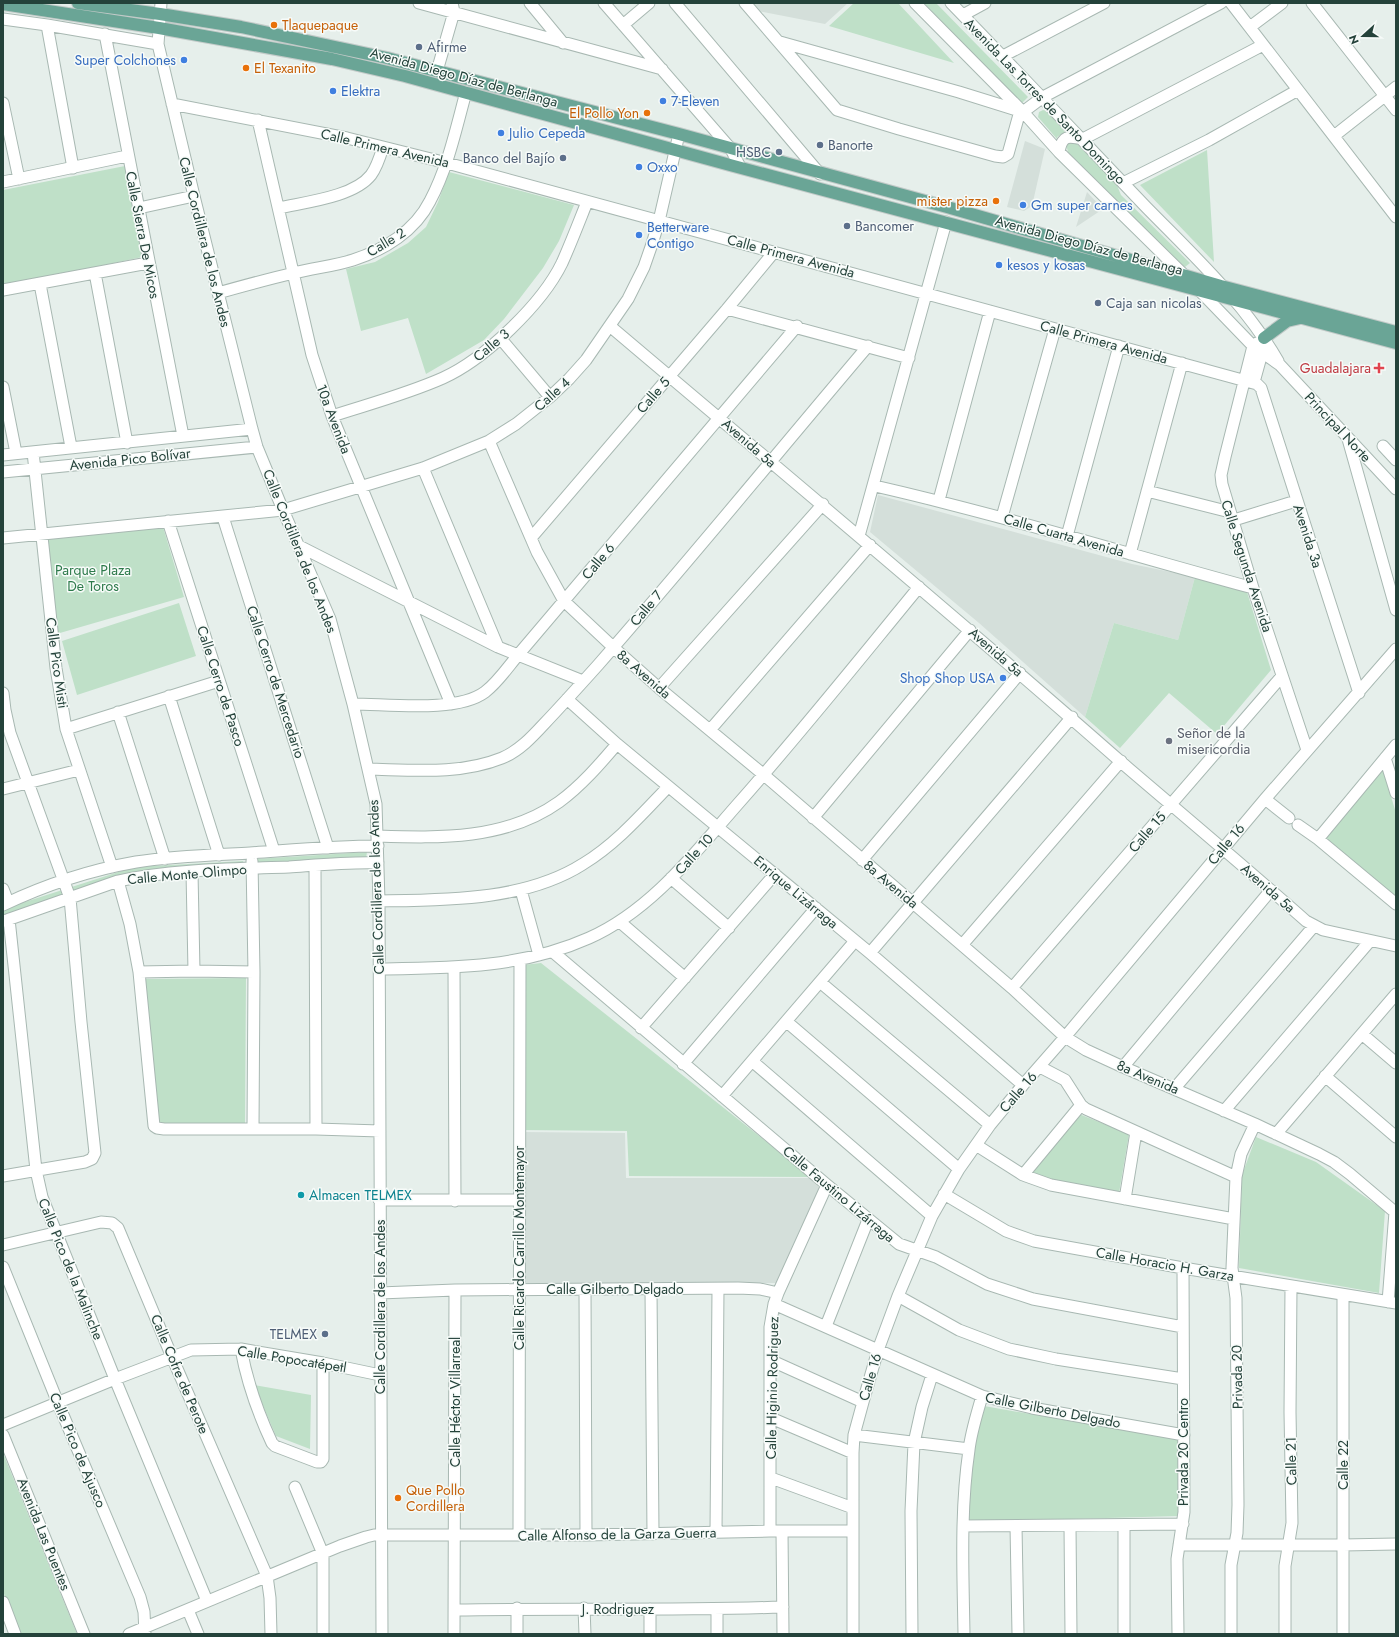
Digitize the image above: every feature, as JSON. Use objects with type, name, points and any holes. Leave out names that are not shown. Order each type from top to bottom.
[{"type":"main road","name":"Avenida Diego Díaz de Berlanga","points":[[78,3],[161,8],[241,28],[387,58],[679,134],[820,174],[946,207],[1184,274],[1221,286],[1396,332]]},
{"type":"main road","name":"Avenida Diego Díaz de Berlanga","points":[[3,4],[159,28],[332,59],[405,76],[1396,343]]},
{"type":"main road","points":[[1264,338],[1287,321],[1300,318]]},
{"type":"street","points":[[419,3],[453,7],[563,43],[662,69]]},
{"type":"street","points":[[530,3],[563,43]]},
{"type":"street","points":[[604,3],[731,149],[740,167]]},
{"type":"street","points":[[623,25],[649,3]]},
{"type":"street","points":[[675,3],[820,174]]},
{"type":"street","points":[[745,3],[780,42],[834,108],[841,112],[1003,157],[1008,154],[1021,112],[1043,97],[1220,3]]},
{"type":"street","name":"Avenida Las Torres de Santo Domingo","points":[[915,3],[1059,152],[1184,274]]},
{"type":"street","name":"Avenida Las Torres de Santo Domingo","points":[[951,3],[1043,97],[1221,286]]},
{"type":"street","points":[[963,15],[985,3]]},
{"type":"street","points":[[1003,56],[1104,3]]},
{"type":"street","points":[[1231,3],[1396,217]]},
{"type":"street","points":[[1250,27],[1282,3]]},
{"type":"street","points":[[1312,3],[1396,110]]},
{"type":"street","points":[[436,71],[453,7]]},
{"type":"street","name":"Calle Cordillera de los Andes","points":[[161,8],[158,44],[252,429],[283,510],[330,619],[353,704],[376,804],[379,902],[379,1200],[382,1634]]},
{"type":"street","points":[[3,19],[105,34],[158,44]]},
{"type":"street","points":[[47,25],[74,168]]},
{"type":"street","name":"Calle Sierra De Micos","points":[[105,34],[127,156],[183,436]]},
{"type":"street","points":[[780,42],[966,94],[1021,112]]},
{"type":"street","points":[[1059,152],[1064,139],[1071,136],[1083,139],[1263,45]]},
{"type":"street","points":[[1334,136],[1396,87]]},
{"type":"street","points":[[1123,183],[1210,140],[1298,90]]},
{"type":"street","name":"Calle 2","points":[[218,293],[294,273],[351,261],[379,249],[399,237],[421,216],[430,202],[447,163],[466,92]]},
{"type":"street","points":[[3,103],[19,179]]},
{"type":"street","name":"Calle Primera Avenida","points":[[172,104],[258,120],[383,147],[447,163],[1249,381]]},
{"type":"street","name":"10a Avenida","points":[[258,120],[312,355],[332,416],[451,704]]},
{"type":"street","name":"Calle 4","points":[[3,538],[283,510],[361,488],[423,468],[489,441],[516,424],[550,397],[586,360],[611,327],[628,300],[644,267],[659,221],[679,134]]},
{"type":"street","points":[[279,208],[328,197],[358,185],[370,176],[377,165],[383,147]]},
{"type":"street","points":[[3,182],[127,156]]},
{"type":"street","points":[[138,208],[194,196]]},
{"type":"street","name":"Calle 3","points":[[332,416],[404,393],[444,377],[468,364],[501,339],[528,310],[549,283],[561,264],[587,202]]},
{"type":"street","points":[[860,536],[875,486],[946,222]]},
{"type":"street","name":"Calle 5","points":[[531,538],[670,377],[774,252]]},
{"type":"street","points":[[3,290],[148,263]]},
{"type":"street","points":[[95,273],[127,443]]},
{"type":"street","name":"Principal Norte","points":[[1184,274],[1253,346],[1280,365],[1396,489]]},
{"type":"street","points":[[40,284],[71,448]]},
{"type":"street","name":"Principal Norte","points":[[1221,286],[1264,338],[1280,365]]},
{"type":"street","points":[[727,309],[797,326],[909,358]]},
{"type":"street","points":[[939,500],[990,311]]},
{"type":"street","name":"Calle 6","points":[[353,704],[451,704],[470,700],[486,691],[797,326]]},
{"type":"street","name":"Avenida 5a","points":[[611,327],[860,536],[1314,926],[1323,930],[1396,946]]},
{"type":"street","points":[[1002,517],[1055,329]]},
{"type":"street","points":[[1253,346],[1264,338]]},
{"type":"street","name":"Calle Segunda Avenida","points":[[1264,338],[1263,353],[1249,381],[1221,475],[1223,492],[1232,516],[1253,588],[1307,750]]},
{"type":"street","points":[[501,339],[550,397]]},
{"type":"street","name":"Calle 7","points":[[368,769],[422,770],[463,768],[502,758],[516,750],[528,740],[613,647],[868,346]]},
{"type":"street","points":[[1066,536],[1119,346]]},
{"type":"street","name":"Calle Segunda Avenida","points":[[1249,381],[1253,346]]},
{"type":"street","points":[[1130,554],[1182,364]]},
{"type":"street","name":"Avenida 3a","points":[[1249,381],[1258,384],[1261,388],[1296,501],[1359,693]]},
{"type":"street","points":[[3,387],[16,453]]},
{"type":"street","name":"Avenida Pico Bolívar","points":[[3,455],[252,429]]},
{"type":"street","points":[[1347,437],[1396,610]]},
{"type":"street","name":"8a Avenida","points":[[489,441],[544,568],[564,601],[659,688],[764,775],[962,945],[1012,988],[1065,1037],[1086,1050],[1122,1067],[1254,1124],[1334,1162],[1396,1212]]},
{"type":"street","name":"Principal Norte","points":[[1383,446],[1396,460]]},
{"type":"street","name":"Avenida Pico Bolívar","points":[[3,472],[258,447]]},
{"type":"street","name":"Calle Pico Misti","points":[[33,452],[56,668],[66,729],[112,867]]},
{"type":"street","points":[[423,468],[498,647]]},
{"type":"street","name":"Calle Cuarta Avenida","points":[[875,486],[939,500],[1253,588]]},
{"type":"street","points":[[1147,491],[1232,516],[1296,501]]},
{"type":"street","points":[[659,688],[822,504]]},
{"type":"street","name":"Calle Cerro de Mercedario","points":[[223,517],[328,848]]},
{"type":"street","name":"Calle Cerro de Pasco","points":[[168,521],[274,851]]},
{"type":"street","points":[[710,730],[870,545]]},
{"type":"street","points":[[299,546],[498,647],[583,681]]},
{"type":"street","name":"Calle 10","points":[[379,969],[454,968],[520,960],[553,952],[590,938],[620,922],[671,878],[717,828],[764,775],[919,587]]},
{"type":"street","points":[[813,818],[970,630]]},
{"type":"street","name":"Calle 16","points":[[853,1634],[854,1435],[878,1350],[898,1296],[916,1250],[944,1194],[959,1169],[990,1125],[1023,1085],[1040,1067],[1223,848],[1396,649]]},
{"type":"street","points":[[862,860],[1020,673]]},
{"type":"street","name":"Calle 15","points":[[1012,988],[1282,676]]},
{"type":"street","points":[[66,729],[219,681]]},
{"type":"street","points":[[3,693],[7,722],[70,898],[81,1022],[95,1148],[95,1156],[85,1162],[3,1176]]},
{"type":"street","points":[[169,696],[219,855]]},
{"type":"street","name":"Enrique Lizárraga","points":[[567,699],[617,744],[870,953],[1023,1085]]},
{"type":"street","points":[[118,712],[165,858]]},
{"type":"street","points":[[870,953],[1072,717]]},
{"type":"street","name":"Calle Monte Olimpo","points":[[6,904],[63,881],[112,867],[165,858],[328,848],[378,841],[467,836],[496,830],[541,813],[560,801],[597,766],[617,744]]},
{"type":"street","points":[[1318,839],[1396,745]]},
{"type":"street","points":[[1385,758],[1396,793]]},
{"type":"street","points":[[962,945],[1121,761]]},
{"type":"street","points":[[3,789],[79,770]]},
{"type":"street","points":[[379,902],[476,897],[521,890],[551,880],[582,866],[595,856],[630,826],[668,787]]},
{"type":"street","points":[[1265,799],[1289,818]]},
{"type":"street","points":[[1298,825],[1318,839],[1396,904]]},
{"type":"street","points":[[252,853],[254,1129]]},
{"type":"street","name":"Calle Monte Olimpo","points":[[6,920],[118,881],[161,874],[252,868],[378,863]]},
{"type":"street","points":[[315,866],[316,1129]]},
{"type":"street","points":[[192,872],[194,971]]},
{"type":"street","points":[[641,1028],[775,874]]},
{"type":"street","points":[[671,878],[729,928]]},
{"type":"street","points":[[118,881],[130,924],[139,972],[153,1122],[156,1128],[380,1131]]},
{"type":"street","points":[[3,889],[6,904]]},
{"type":"street","points":[[521,890],[540,955]]},
{"type":"street","points":[[1122,1067],[1271,890]]},
{"type":"street","points":[[683,1064],[816,908]]},
{"type":"street","name":"Calle Pico de la Malinche","points":[[6,920],[36,1170],[42,1197],[115,1379],[207,1601]]},
{"type":"street","points":[[620,922],[685,978]]},
{"type":"street","points":[[1174,1089],[1314,926]]},
{"type":"street","points":[[722,1096],[855,941]]},
{"type":"street","points":[[1224,1111],[1370,941]]},
{"type":"street","name":"Calle Faustino Lizárraga","points":[[553,952],[683,1064],[868,1220],[899,1244],[936,1257],[987,1284],[1034,1299],[1183,1327]]},
{"type":"street","name":"Calle Ricardo Carrillo Montemayor","points":[[519,1535],[520,1290],[518,1200],[520,960]]},
{"type":"street","points":[[454,968],[455,1201]]},
{"type":"street","points":[[139,972],[254,972]]},
{"type":"street","points":[[820,982],[990,1125]]},
{"type":"street","points":[[1276,1134],[1396,994]]},
{"type":"street","points":[[787,1022],[959,1169]]},
{"type":"street","points":[[1362,1034],[1396,1063]]},
{"type":"street","points":[[752,1062],[932,1216]]},
{"type":"street","points":[[1040,1067],[1064,1080],[1081,1105],[1094,1114],[1236,1177]]},
{"type":"street","points":[[1325,1076],[1396,1136]]},
{"type":"street","points":[[1023,1175],[1081,1105]]},
{"type":"street","name":"Privada 20","points":[[1231,1634],[1231,1577],[1238,1505],[1236,1298],[1232,1258],[1236,1177],[1241,1154],[1254,1124]]},
{"type":"street","points":[[1125,1199],[1136,1132]]},
{"type":"street","points":[[976,1145],[1023,1175],[1058,1187],[1234,1219]]},
{"type":"street","name":"Calle Higinio Rodriguez","points":[[770,1531],[770,1327],[774,1304],[778,1293],[827,1185]]},
{"type":"street","name":"Calle Horacio H. Garza","points":[[944,1194],[1006,1230],[1020,1237],[1034,1241],[1290,1287],[1392,1303]]},
{"type":"street","points":[[379,1200],[518,1200]]},
{"type":"street","points":[[1392,1303],[1396,1212]]},
{"type":"street","points":[[826,1326],[868,1220]]},
{"type":"street","name":"Calle Cofre de Perote","points":[[3,1245],[101,1222],[112,1223],[118,1228],[267,1576],[270,1598],[271,1634]]},
{"type":"street","name":"Calle Pico de Ajusco","points":[[3,1267],[58,1403],[140,1597],[144,1612],[145,1631]]},
{"type":"street","name":"Privada 20 Centro","points":[[1178,1634],[1178,1559],[1183,1524],[1183,1268]]},
{"type":"street","name":"Calle 21","points":[[1285,1634],[1285,1566],[1292,1523],[1290,1287]]},
{"type":"street","points":[[651,1288],[653,1534]]},
{"type":"street","name":"Calle Gilberto Delgado","points":[[380,1293],[455,1290],[750,1288],[778,1293]]},
{"type":"street","points":[[585,1289],[586,1535]]},
{"type":"street","points":[[716,1532],[718,1289]]},
{"type":"street","name":"Calle Héctor Villarreal","points":[[454,1634],[455,1290]]},
{"type":"street","name":"Calle 22","points":[[1343,1295],[1344,1634]]},
{"type":"street","points":[[898,1296],[959,1330],[1009,1349],[1056,1359],[1183,1379]]},
{"type":"street","name":"Calle Gilberto Delgado","points":[[774,1304],[982,1396],[1032,1408],[1184,1435]]},
{"type":"street","points":[[241,1349],[252,1394],[272,1443],[275,1446],[317,1462],[321,1462],[323,1458],[324,1363]]},
{"type":"street","name":"Calle Popocatépetl","points":[[3,1425],[115,1379],[191,1350],[241,1349],[324,1363],[380,1375]]},
{"type":"street","points":[[770,1360],[863,1402]]},
{"type":"street","points":[[912,1634],[911,1511],[914,1443],[922,1407],[932,1375]]},
{"type":"street","points":[[964,1634],[963,1526],[965,1480],[969,1449],[982,1396]]},
{"type":"street","points":[[771,1418],[853,1453]]},
{"type":"street","name":"Avenida Las Puentes","points":[[3,1435],[84,1634]]},
{"type":"street","points":[[854,1435],[969,1449]]},
{"type":"street","points":[[771,1478],[853,1508]]},
{"type":"street","points":[[295,1487],[323,1554],[323,1634]]},
{"type":"street","points":[[963,1526],[1183,1524]]},
{"type":"street","points":[[1124,1525],[1124,1634]]},
{"type":"street","points":[[1016,1526],[1018,1634]]},
{"type":"street","points":[[1070,1526],[1071,1634]]},
{"type":"street","name":"Calle Alfonso de la Garza Guerra","points":[[129,1634],[145,1631],[207,1601],[366,1537],[382,1535],[586,1535],[770,1531],[853,1531]]},
{"type":"street","points":[[782,1531],[783,1634]]},
{"type":"street","points":[[1179,1545],[1343,1546],[1396,1544]]},
{"type":"street","points":[[3,1602],[15,1634]]},
{"type":"street","name":"J. Rodriguez","points":[[454,1610],[584,1608],[717,1610],[783,1607]]},
{"type":"street","points":[[517,1608],[517,1634]]},
{"type":"street","points":[[584,1608],[585,1634]]},
{"type":"street","points":[[650,1609],[650,1634]]},
{"type":"street","points":[[188,1610],[198,1634]]},
{"type":"street","points":[[717,1610],[717,1634]]},
{"type":"shaded area","points":[[752,3],[848,3],[825,24],[758,11]]},
{"type":"shaded area","name":"Gm super carnes","points":[[1025,141],[1045,149],[1032,206],[1024,211],[1007,207]]},
{"type":"shaded area","points":[[1087,192],[1103,209],[1076,227]]},
{"type":"shaded area","points":[[878,495],[1132,564],[1195,577],[1178,640],[1114,623],[1085,717],[979,623],[870,532]]},
{"type":"shaded area","points":[[521,1132],[625,1133],[626,1178],[813,1178],[819,1188],[779,1283],[524,1283]]},
{"type":"green space","points":[[854,3],[898,3],[954,63],[829,26]]},
{"type":"green space","points":[[924,3],[936,3],[1028,97],[1021,104]]},
{"type":"green space","points":[[1043,110],[1047,111],[1065,132],[1057,137],[1057,139],[1038,117],[1039,112]]},
{"type":"green space","points":[[1067,143],[1076,143],[1116,183],[1121,195],[1190,263],[1185,267],[1161,245],[1068,152]]},
{"type":"green space","points":[[1207,150],[1214,262],[1140,185]]},
{"type":"green space","points":[[125,166],[142,257],[3,287],[3,190]]},
{"type":"green space","points":[[449,172],[574,205],[559,241],[543,268],[504,319],[484,340],[426,374],[408,318],[361,331],[346,269],[375,262],[408,243],[426,227],[438,202]]},
{"type":"green space","name":"Parque Plaza De Toros","points":[[163,527],[184,597],[53,635],[44,538]]},
{"type":"green space","points":[[1195,577],[1247,592],[1271,670],[1217,734],[1169,693],[1120,748],[1085,717],[1114,623],[1178,640]]},
{"type":"green space","points":[[179,603],[196,656],[77,695],[62,641]]},
{"type":"green space","points":[[1383,770],[1396,813],[1396,898],[1325,838]]},
{"type":"green space","points":[[367,852],[366,858],[256,866],[255,859]]},
{"type":"green space","points":[[243,861],[245,866],[136,873],[3,917],[3,909],[134,867]]},
{"type":"green space","points":[[541,963],[811,1177],[629,1176],[627,1131],[521,1130],[523,965]]},
{"type":"green space","points":[[246,978],[245,1123],[157,1126],[141,979]]},
{"type":"green space","points":[[1079,1114],[1129,1134],[1119,1193],[1056,1182],[1031,1173]]},
{"type":"green space","points":[[1256,1137],[1316,1162],[1385,1211],[1379,1293],[1239,1268],[1242,1175]]},
{"type":"green space","points":[[254,1385],[311,1395],[310,1449],[276,1436]]},
{"type":"green space","points":[[984,1406],[1179,1440],[1179,1516],[967,1522],[972,1450]]},
{"type":"green space","points":[[3,1453],[77,1634],[18,1634],[3,1591]]},
{"type":"place","name":"Tlaquepaque","points":[[274,25]]},
{"type":"place","name":"Afirme","points":[[419,47]]},
{"type":"place","name":"Super Colchones","points":[[184,60]]},
{"type":"place","name":"El Texanito","points":[[246,68]]},
{"type":"place","name":"Elektra","points":[[333,91]]},
{"type":"place","name":"7-Eleven","points":[[663,101]]},
{"type":"place","name":"El Pollo Yon","points":[[647,113]]},
{"type":"place","name":"Julio Cepeda","points":[[501,133]]},
{"type":"place","name":"Banorte","points":[[820,145]]},
{"type":"place","name":"HSBC","points":[[779,152]]},
{"type":"place","name":"Banco del Bajío","points":[[563,158]]},
{"type":"place","name":"Oxxo","points":[[639,167]]},
{"type":"place","name":"mister pizza","points":[[996,201]]},
{"type":"place","name":"Gm super carnes","points":[[1023,205]]},
{"type":"place","name":"Bancomer","points":[[847,226]]},
{"type":"place","name":"Betterware Contigo","points":[[639,235]]},
{"type":"place","name":"kesos y kosas","points":[[999,265]]},
{"type":"place","name":"Caja san nicolas","points":[[1098,303]]},
{"type":"place","name":"Guadalajara","points":[[1379,368]]},
{"type":"place","name":"Shop Shop USA","points":[[1003,678]]},
{"type":"place","name":"Señor de la misericordia","points":[[1169,741]]},
{"type":"place","name":"Almacen TELMEX","points":[[301,1195]]},
{"type":"place","name":"TELMEX","points":[[325,1334]]},
{"type":"place","name":"Que Pollo Cordillera","points":[[398,1498]]}]
